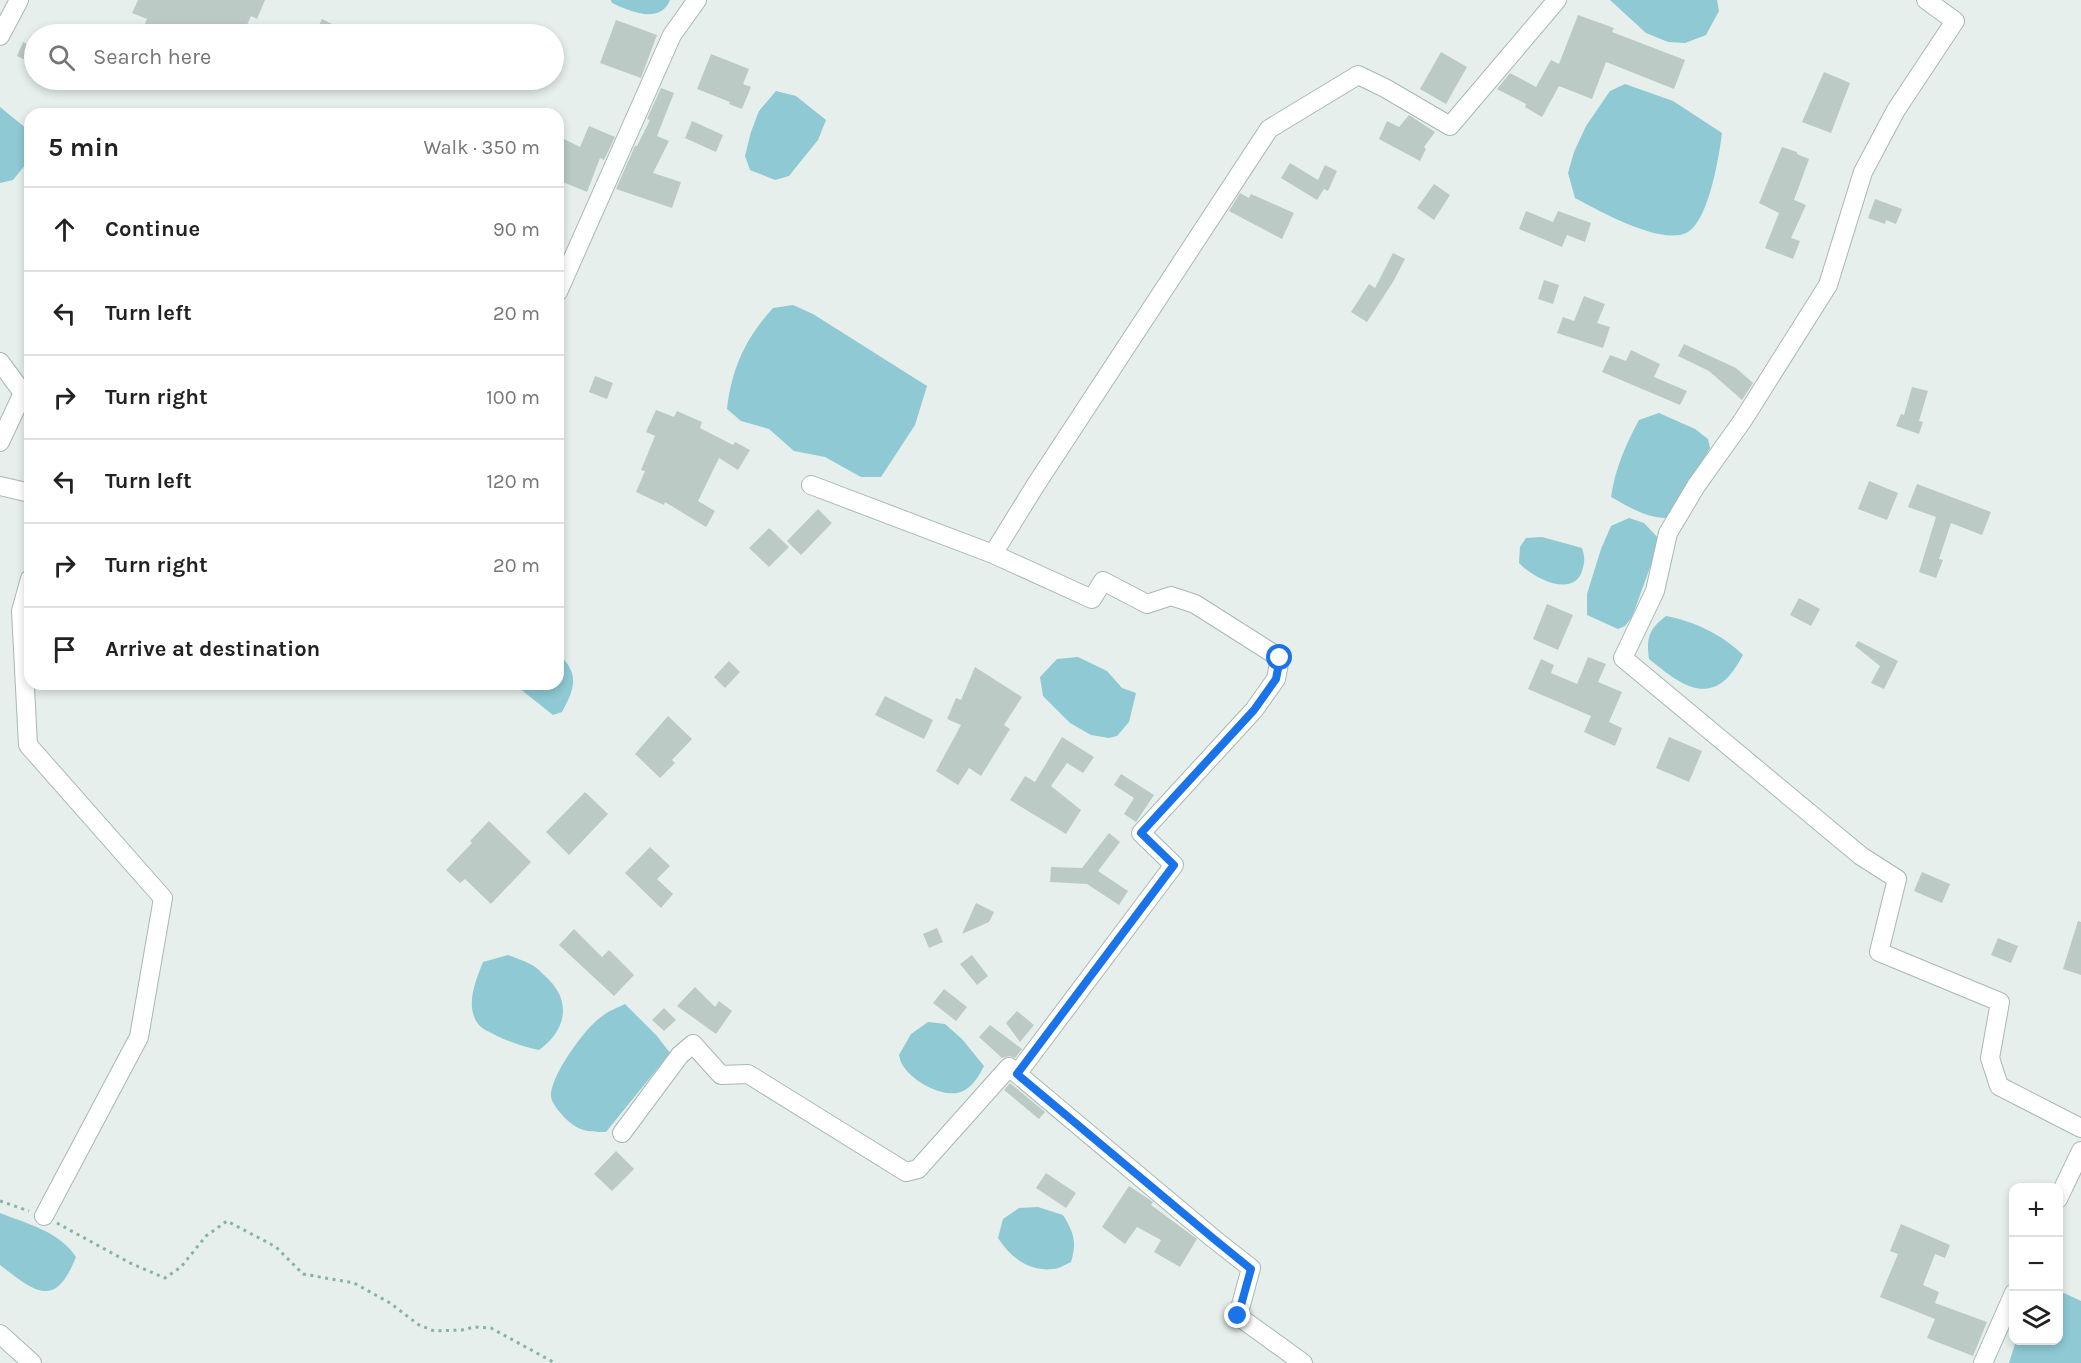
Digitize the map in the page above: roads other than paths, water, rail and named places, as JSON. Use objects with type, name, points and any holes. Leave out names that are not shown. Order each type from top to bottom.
[{"type":"street","points":[[0,36],[19,0]]},
{"type":"street","points":[[564,278],[672,35],[697,0]]},
{"type":"street","points":[[993,554],[1035,486],[1269,129],[1358,75],[1450,126],[1557,0]]},
{"type":"street","points":[[1926,0],[1955,21],[1896,110],[1863,172],[1828,285],[1743,420],[1696,486],[1668,534],[1655,591],[1623,658],[1861,856],[1897,879],[1879,952],[2000,1002],[1990,1058],[1999,1086],[2081,1128]]},
{"type":"street","points":[[0,362],[23,393],[0,442]]},
{"type":"street","points":[[811,485],[993,554],[1092,599],[1103,581],[1147,604],[1171,596],[1195,604],[1280,658],[1276,679],[1254,710],[1141,833],[1174,865],[1017,1074]]},
{"type":"street","points":[[0,486],[24,492]]},
{"type":"street","points":[[24,600],[21,610],[24,668]]},
{"type":"street","points":[[25,690],[28,745],[163,898],[139,1037],[45,1216]]},
{"type":"street","points":[[622,1132],[680,1055],[693,1044],[722,1075],[748,1074],[906,1172],[918,1169],[1009,1067],[1251,1269],[1238,1316],[1303,1363]]},
{"type":"street","points":[[2063,1188],[2081,1151]]},
{"type":"street","points":[[1983,1363],[2009,1302]]},
{"type":"street","points":[[0,1334],[32,1363]]},
{"type":"water","points":[[611,0],[670,0],[659,12],[644,14],[612,3]]},
{"type":"water","points":[[1610,0],[1717,0],[1719,11],[1706,35],[1685,43],[1668,42],[1646,33]]},
{"type":"water","points":[[1625,84],[1673,101],[1722,133],[1712,187],[1702,214],[1688,232],[1663,235],[1647,231],[1614,218],[1575,198],[1568,173],[1574,152],[1586,126],[1610,91]]},
{"type":"water","points":[[776,91],[796,96],[826,120],[818,140],[789,176],[775,180],[750,170],[745,156],[759,111]]},
{"type":"water","points":[[0,107],[24,127],[24,166],[13,180],[0,183]]},
{"type":"water","points":[[793,305],[813,314],[927,386],[915,425],[881,477],[861,477],[825,457],[794,451],[769,429],[741,421],[727,409],[732,380],[748,342],[773,308]]},
{"type":"water","points":[[1659,413],[1695,429],[1708,439],[1710,448],[1669,518],[1646,514],[1611,497],[1622,457],[1639,420]]},
{"type":"water","points":[[1629,518],[1644,523],[1660,540],[1632,617],[1625,626],[1618,629],[1587,615],[1587,594],[1611,526]]},
{"type":"water","points":[[1542,537],[1582,548],[1584,562],[1582,571],[1570,584],[1552,583],[1542,579],[1519,563],[1520,547],[1526,538]]},
{"type":"water","points":[[1666,616],[1687,621],[1708,630],[1743,655],[1730,675],[1720,684],[1699,689],[1678,681],[1649,659],[1650,634]]},
{"type":"water","points":[[1078,657],[1107,671],[1122,688],[1136,693],[1129,722],[1117,736],[1109,738],[1091,735],[1070,723],[1043,696],[1040,677],[1057,659]]},
{"type":"water","points":[[564,660],[572,675],[572,688],[562,712],[553,715],[522,690],[564,690]]},
{"type":"water","points":[[508,955],[534,966],[553,984],[559,994],[563,1014],[561,1023],[549,1042],[539,1050],[495,1035],[480,1026],[472,1010],[473,994],[483,962]]},
{"type":"water","points":[[625,1004],[657,1036],[670,1053],[606,1132],[583,1130],[569,1122],[555,1106],[551,1097],[553,1085],[570,1052],[594,1023],[610,1011]]},
{"type":"water","points":[[928,1022],[945,1024],[962,1039],[984,1066],[970,1086],[963,1091],[947,1093],[929,1087],[913,1077],[901,1063],[899,1055],[911,1034]]},
{"type":"water","points":[[1038,1207],[1063,1215],[1072,1233],[1074,1249],[1071,1262],[1058,1268],[1044,1269],[1028,1266],[1009,1252],[998,1238],[1003,1219],[1019,1208]]},
{"type":"water","points":[[0,1213],[42,1229],[69,1248],[76,1257],[60,1284],[52,1290],[43,1291],[24,1283],[0,1265]]},
{"type":"water","points":[[2063,1293],[2081,1301],[2081,1363],[2009,1363],[2015,1345],[2063,1345]]}]
